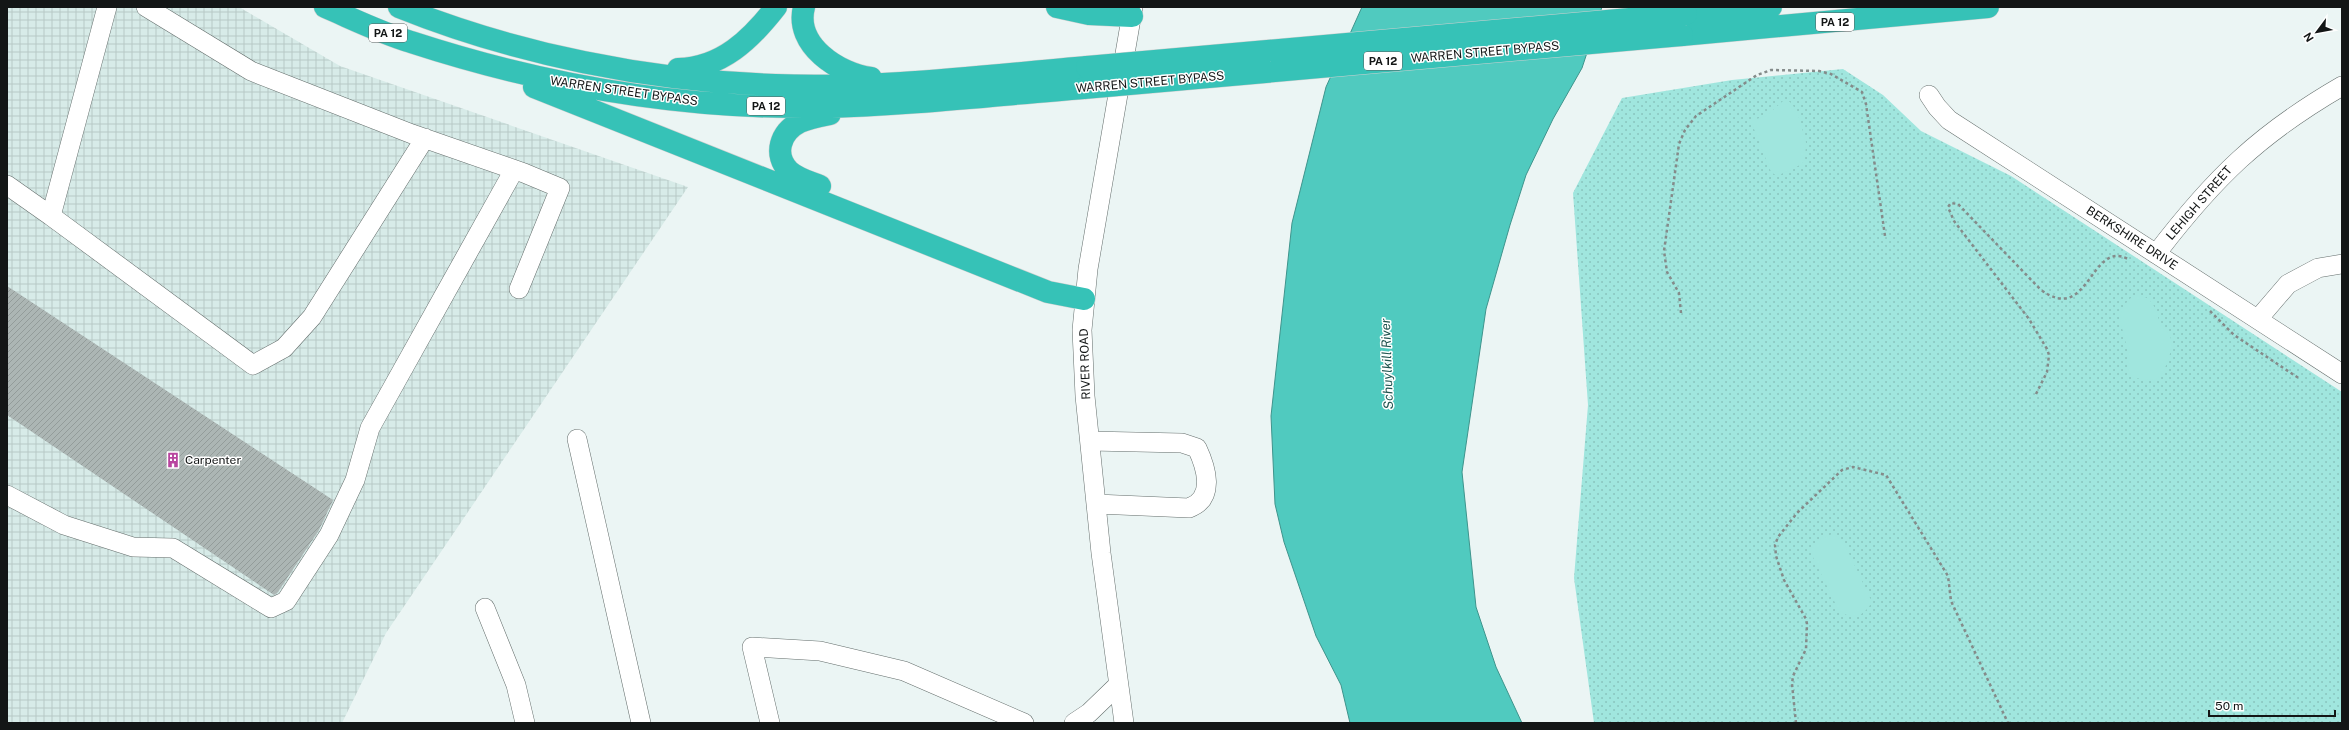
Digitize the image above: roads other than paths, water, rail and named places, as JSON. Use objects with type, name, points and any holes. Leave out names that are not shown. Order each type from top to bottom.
[{"type":"highway","name":"WARREN STREET BYPASS","points":[[325,7],[410,42],[545,79],[681,101],[775,106],[868,105],[1085,77],[1684,25],[1988,7]]},
{"type":"highway","name":"WARREN STREET BYPASS","points":[[399,7],[505,43],[550,55],[636,70],[728,82],[775,85],[1085,77]]},
{"type":"highway","points":[[636,70],[685,69],[698,67],[726,56],[751,38],[776,7]]},
{"type":"highway","points":[[804,7],[806,31],[818,52],[828,60],[840,68],[866,77],[910,82]]},
{"type":"highway","points":[[1056,7],[1089,14],[1133,12]]},
{"type":"highway","points":[[1107,7],[1133,12]]},
{"type":"highway","name":"WARREN STREET BYPASS","points":[[1684,25],[1771,7]]},
{"type":"highway","points":[[453,55],[1048,292],[1084,299]]},
{"type":"highway","points":[[868,105],[808,119],[791,128],[780,144],[780,151],[785,166],[790,172],[804,180],[1053,279],[1084,299]]},
{"type":"street","points":[[51,216],[107,7]]},
{"type":"street","points":[[146,7],[250,71],[560,188],[519,289]]},
{"type":"street","name":"RIVER ROAD","points":[[1124,723],[1096,504],[1083,358],[1084,299],[1133,12]]},
{"type":"street","name":"LEHIGH STREET","points":[[2156,254],[2210,186],[2251,148],[2304,108],[2342,86]]},
{"type":"street","name":"BERKSHIRE DRIVE","points":[[1929,95],[1936,107],[1949,120],[2342,374]]},
{"type":"street","points":[[7,185],[253,365],[284,348],[312,317],[425,138]]},
{"type":"street","points":[[7,495],[64,525],[133,547],[173,548],[271,608],[286,601],[329,535],[354,480],[370,428],[514,170]]},
{"type":"street","points":[[2258,319],[2288,284],[2318,268],[2342,264]]},
{"type":"street","points":[[577,439],[641,723]]},
{"type":"street","points":[[1090,441],[1182,443],[1197,448],[1206,472],[1207,487],[1203,496],[1196,505],[1189,508],[1096,504]]},
{"type":"street","points":[[485,608],[516,685],[525,723]]},
{"type":"street","points":[[770,723],[752,647],[820,651],[904,671],[1024,723]]},
{"type":"street","points":[[1074,723],[1089,713],[1118,685]]},
{"type":"water","name":"Schuylkill River","points":[[1362,7],[1602,7],[1582,68],[1553,119],[1526,175],[1510,225],[1486,309],[1462,472],[1476,607],[1496,667],[1522,723],[1350,723],[1341,685],[1316,636],[1284,542],[1275,504],[1271,416],[1292,223],[1326,87]]},
{"type":"place","name":"Carpenter","points":[[173,460]]}]
